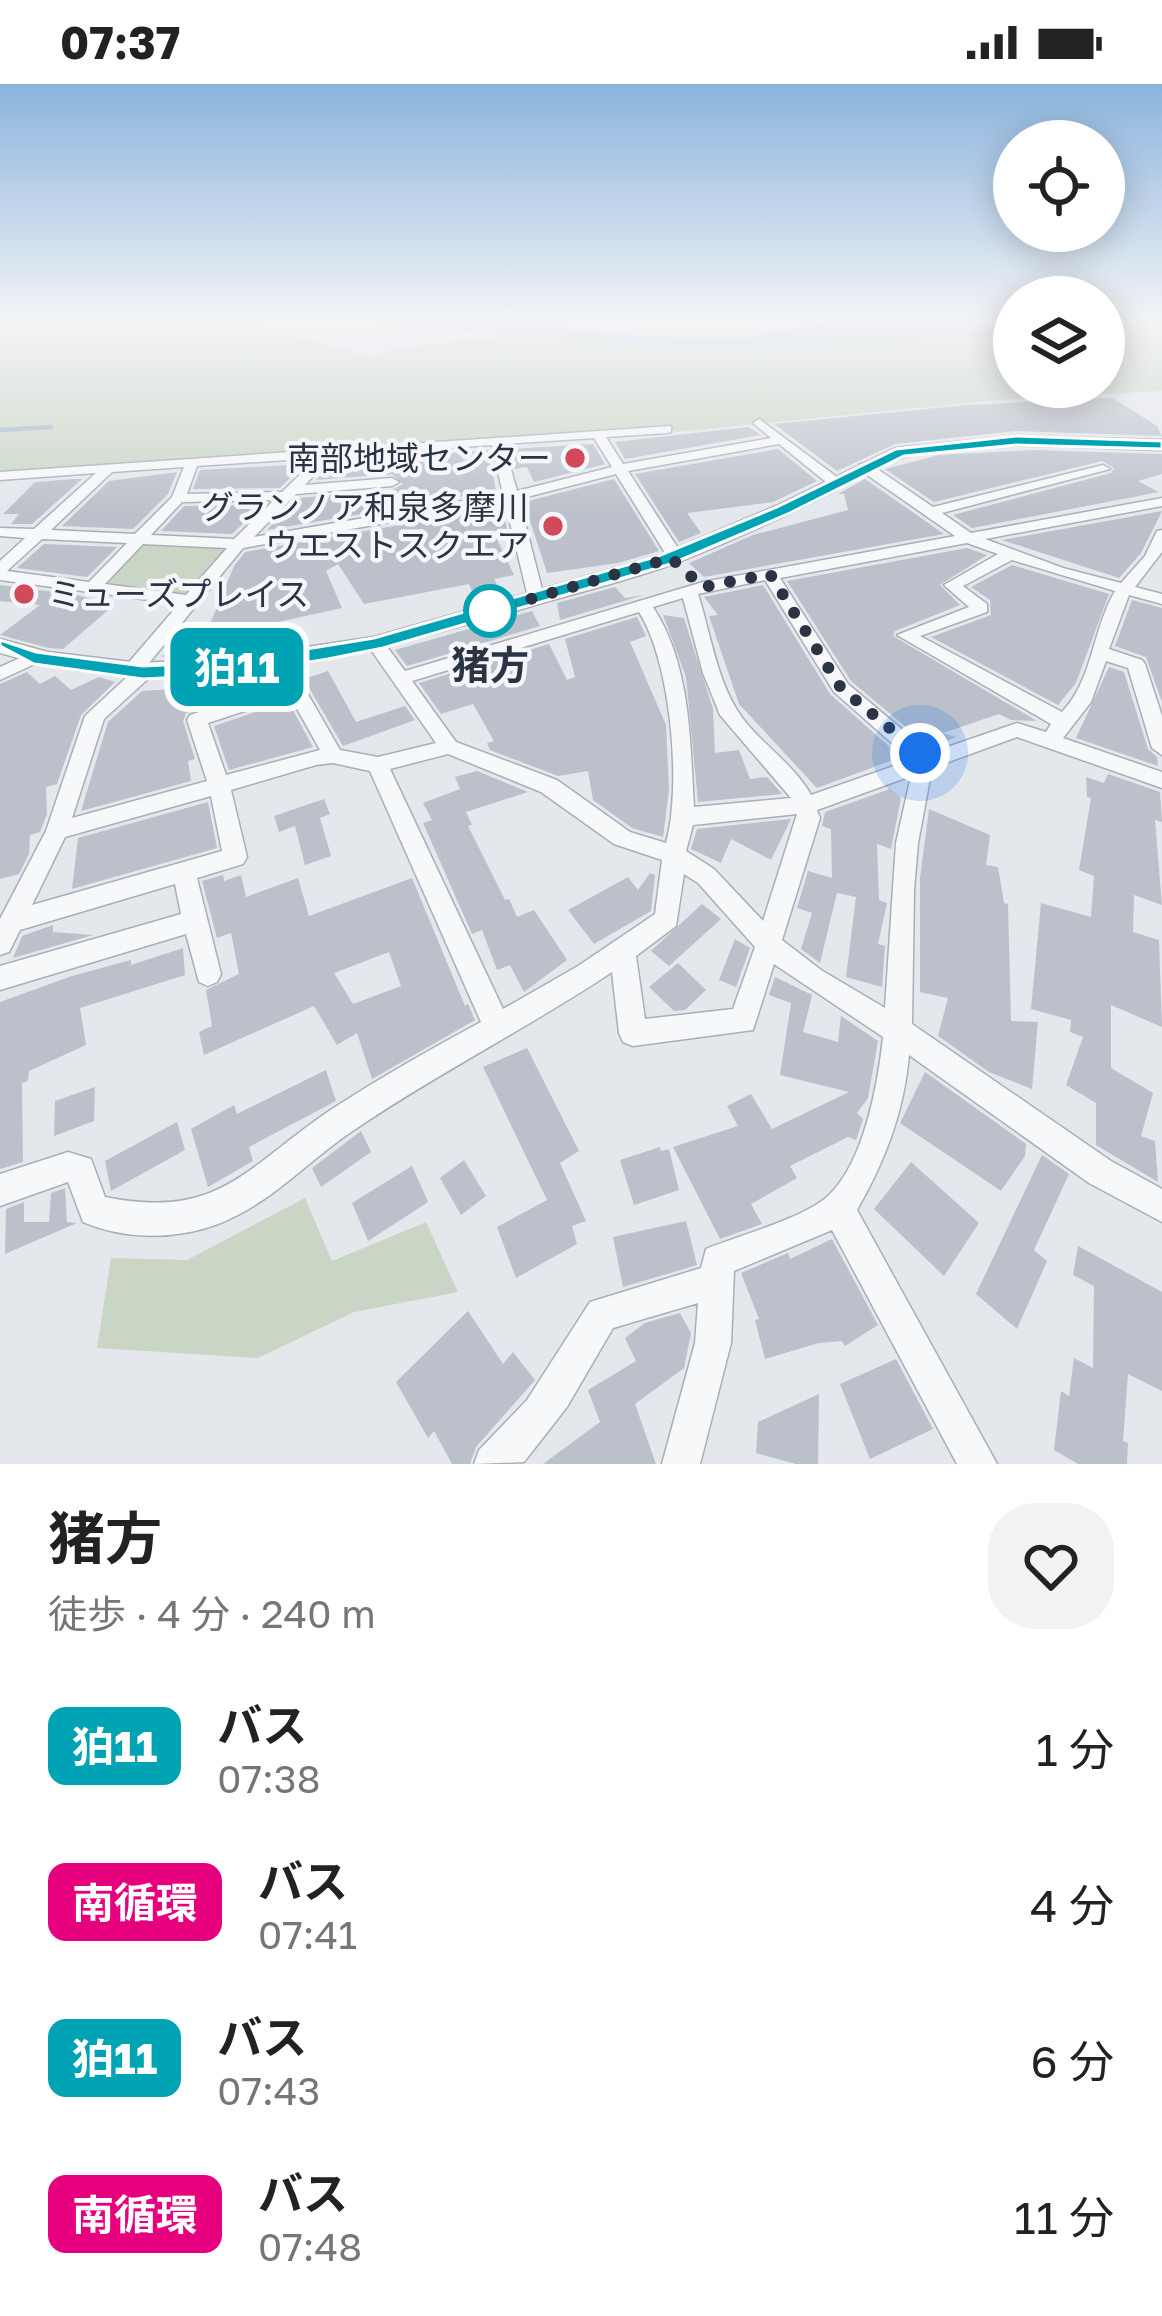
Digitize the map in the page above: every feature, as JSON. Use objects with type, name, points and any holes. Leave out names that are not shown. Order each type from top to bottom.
[{"type":"street","points":[[759,423],[836,483]]},
{"type":"street","points":[[0,476],[668,429]]},
{"type":"street","points":[[598,435],[696,589],[729,714],[778,765],[809,818],[743,1022],[633,1033],[623,952]]},
{"type":"street","points":[[0,532],[238,544],[508,497],[619,469],[782,440]]},
{"type":"street","points":[[0,646],[34,658],[137,672],[280,660],[376,644],[673,557],[901,452],[1004,441],[1162,445]]},
{"type":"street","points":[[498,444],[536,597]]},
{"type":"street","points":[[389,518],[395,451]]},
{"type":"street","points":[[7,933],[57,831],[95,716],[137,672],[238,544],[326,456]]},
{"type":"street","points":[[95,586],[178,498],[190,465]]},
{"type":"street","points":[[865,467],[968,538],[1009,555],[1162,598]]},
{"type":"street","points":[[934,511],[1103,469]]},
{"type":"street","points":[[0,572],[107,470]]},
{"type":"street","points":[[178,498],[392,482]]},
{"type":"street","points":[[399,679],[696,589],[1161,503]]},
{"type":"street","points":[[1051,741],[1060,720],[1083,702],[1124,590],[1151,565],[1162,534]]},
{"type":"street","points":[[1009,555],[952,584],[981,608],[906,635],[1060,720]]},
{"type":"street","points":[[0,572],[191,601]]},
{"type":"street","points":[[681,1464],[713,1343],[718,1261],[839,1210],[883,1129],[901,1033],[900,927],[908,840],[923,762],[920,753],[841,688],[770,574]]},
{"type":"street","points":[[0,1190],[68,1167],[80,1170],[94,1211],[141,1222],[198,1214],[256,1190],[335,1124],[498,1029],[668,919],[674,855],[684,817],[679,714],[662,634],[642,603]]},
{"type":"street","points":[[376,644],[449,747],[549,786],[622,838],[674,855],[706,876],[770,946],[1100,1172],[1162,1206]]},
{"type":"street","points":[[1098,652],[1136,664],[1162,748]]},
{"type":"street","points":[[0,674],[34,658]]},
{"type":"street","points":[[280,660],[333,755]]},
{"type":"street","points":[[7,933],[235,857],[220,788],[197,720],[292,688]]},
{"type":"street","points":[[684,817],[806,806],[1017,730],[1162,780]]},
{"type":"street","points":[[57,831],[333,755],[378,765],[449,747]]},
{"type":"street","points":[[378,765],[498,1029]]},
{"type":"street","points":[[184,873],[208,974]]},
{"type":"street","points":[[0,978],[195,921]]},
{"type":"street","points":[[839,1210],[978,1464]]},
{"type":"street","points":[[493,1464],[512,1449],[558,1388],[602,1314],[719,1280]]},
{"type":"green space","points":[[0,385],[993,385],[993,401],[677,432],[666,428],[0,474]]},
{"type":"green space","points":[[1125,385],[1162,385],[1162,391],[1125,393]]},
{"type":"green space","points":[[138,544],[227,551],[192,592],[184,595],[103,585]]},
{"type":"green space","points":[[305,1198],[332,1261],[426,1222],[458,1292],[354,1312],[258,1358],[97,1348],[111,1258],[187,1260]]},
{"type":"building","points":[[966,405],[1125,406],[1157,426],[1162,436],[1016,431],[895,444],[837,471],[774,424]]},
{"type":"building","points":[[748,427],[761,435],[625,459],[615,442]]},
{"type":"building","points":[[593,444],[605,464],[534,482],[527,467],[515,469],[510,449]]},
{"type":"building","points":[[778,449],[817,481],[773,502],[687,513],[701,533],[679,542],[635,474]]},
{"type":"building","points":[[488,450],[496,491],[267,530],[298,498],[392,490],[403,484],[392,474],[316,480],[333,462]]},
{"type":"building","points":[[1034,450],[1162,454],[1162,474],[1138,481],[1159,492],[972,528],[953,515],[1111,473],[1114,468],[1102,461],[934,502],[885,469],[939,455]]},
{"type":"building","points":[[304,464],[280,488],[193,489],[200,470]]},
{"type":"building","points":[[177,472],[168,494],[133,529],[62,526],[109,481]]},
{"type":"building","points":[[82,479],[32,524],[11,524],[19,514],[3,514],[35,482]]},
{"type":"building","points":[[614,479],[659,551],[618,563],[547,573],[524,502]]},
{"type":"building","points":[[865,479],[944,534],[704,577],[689,563],[753,535],[848,510],[844,494],[838,494]]},
{"type":"building","points":[[263,505],[232,534],[161,531],[184,506]]},
{"type":"building","points":[[502,507],[507,529],[493,531],[514,575],[494,579],[503,596],[477,603],[469,584],[364,604],[338,564],[326,571],[342,608],[251,628],[243,652],[162,657],[186,625],[210,624],[234,566],[245,552]]},
{"type":"building","points":[[1162,511],[1141,553],[1119,578],[1002,540]]},
{"type":"building","points":[[44,544],[117,547],[87,577],[17,568]]},
{"type":"building","points":[[967,548],[987,555],[940,585],[960,605],[895,631],[893,636],[1037,721],[1011,720],[999,714],[943,733],[956,737],[931,748],[851,681],[787,581]]},
{"type":"building","points":[[1012,565],[1109,594],[1076,683],[1058,705],[931,637],[991,615],[990,600],[971,587]]},
{"type":"building","points":[[0,585],[114,605],[63,649],[49,648],[0,635],[40,605],[0,601]]},
{"type":"building","points":[[763,585],[830,694],[901,757],[817,788],[739,704],[709,616],[718,615],[704,597]]},
{"type":"building","points":[[615,587],[625,598],[644,595],[560,620],[557,603]]},
{"type":"building","points":[[1132,600],[1162,608],[1162,702],[1146,657],[1115,646]]},
{"type":"building","points":[[532,611],[540,626],[407,666],[395,650]]},
{"type":"building","points":[[663,615],[684,618],[713,709],[715,753],[739,750],[750,779],[767,777],[782,794],[698,802],[686,677]]},
{"type":"building","points":[[637,617],[646,636],[630,642],[666,725],[669,790],[663,837],[632,828],[593,800],[588,771],[558,776],[490,750],[487,743],[494,741],[473,704],[441,714],[419,683],[549,644],[567,680],[575,677],[565,639]]},
{"type":"building","points":[[1109,667],[1124,672],[1148,749],[1157,757],[1158,766],[1076,738]]},
{"type":"building","points":[[328,671],[356,722],[405,706],[415,720],[343,746],[304,679]]},
{"type":"building","points":[[27,672],[40,684],[55,676],[71,690],[99,677],[115,682],[81,715],[57,784],[46,787],[47,814],[40,832],[30,835],[29,854],[19,874],[0,879],[0,684]]},
{"type":"building","points":[[277,682],[186,713],[183,721],[195,759],[188,761],[191,781],[81,811],[108,722],[142,691]]},
{"type":"building","points":[[288,701],[313,747],[229,770],[214,726]]},
{"type":"building","points":[[477,771],[528,792],[466,812],[472,825],[468,826],[517,917],[534,910],[567,960],[524,992],[510,965],[497,970],[482,930],[472,934],[423,823],[432,820],[423,803],[460,789],[455,777]]},
{"type":"building","points":[[1108,774],[1160,792],[1162,822],[1155,820],[1162,905],[1134,895],[1133,932],[1159,940],[1162,1027],[1111,1005],[1111,1068],[1153,1093],[1141,1136],[1155,1141],[1158,1182],[1096,1145],[1096,1103],[1066,1085],[1083,1037],[1070,1032],[1071,1020],[1031,1009],[1041,903],[1091,917],[1094,876],[1079,870],[1091,798],[1087,797],[1086,777],[1104,783]]},
{"type":"building","points":[[890,789],[901,798],[891,849],[877,844],[879,900],[887,903],[878,944],[885,946],[882,987],[846,977],[856,897],[837,893],[820,963],[801,949],[812,913],[797,908],[808,871],[832,878],[831,829],[822,826],[825,812]]},
{"type":"building","points":[[324,799],[330,814],[320,818],[331,856],[305,865],[295,826],[279,832],[274,816]]},
{"type":"building","points":[[208,802],[217,848],[72,889],[78,838]]},
{"type":"building","points":[[929,809],[990,835],[986,865],[998,867],[1004,903],[1008,904],[1011,1021],[1038,1022],[1032,1089],[989,1072],[938,1036],[948,998],[920,992],[920,878]]},
{"type":"building","points":[[791,819],[771,860],[731,839],[721,863],[691,849],[697,829]]},
{"type":"building","points":[[650,873],[655,875],[651,911],[594,944],[568,910],[628,877],[638,890]]},
{"type":"building","points":[[241,875],[246,897],[298,878],[309,916],[412,878],[475,1020],[372,1079],[357,1033],[337,1045],[314,1006],[204,1055],[199,1032],[212,1026],[206,990],[239,974],[231,933],[217,938],[202,881]],"holes":[[[389,952],[401,986],[353,1004],[334,973]]]},
{"type":"building","points":[[702,904],[721,919],[669,966],[651,951]]},
{"type":"building","points":[[53,925],[53,932],[93,935],[13,958],[22,936]]},
{"type":"building","points":[[735,939],[750,948],[736,987],[719,980]]},
{"type":"building","points":[[183,948],[185,975],[80,1008],[86,1045],[29,1071],[28,1081],[22,1083],[23,1162],[0,1169],[0,1002],[72,976],[131,960],[131,965]]},
{"type":"building","points":[[678,963],[706,990],[685,1010],[674,1011],[649,987]]},
{"type":"building","points":[[775,977],[812,995],[803,1032],[838,1042],[841,1016],[878,1041],[868,1098],[857,1113],[863,1119],[856,1140],[848,1137],[790,1166],[797,1178],[751,1204],[762,1224],[720,1239],[673,1147],[738,1126],[727,1106],[751,1094],[772,1129],[849,1092],[780,1075],[791,1003],[769,995]]},
{"type":"building","points":[[527,1048],[579,1151],[560,1163],[586,1221],[572,1226],[577,1244],[516,1278],[497,1227],[547,1200],[483,1067]]},
{"type":"building","points":[[326,1070],[336,1101],[249,1147],[253,1161],[208,1187],[191,1129],[234,1105],[237,1114]]},
{"type":"building","points":[[925,1072],[1026,1144],[1025,1156],[1001,1191],[900,1123]]},
{"type":"building","points":[[95,1087],[94,1121],[54,1136],[55,1101]]},
{"type":"building","points":[[177,1122],[185,1150],[111,1191],[105,1161]]},
{"type":"building","points":[[361,1131],[371,1152],[321,1187],[312,1168]]},
{"type":"building","points":[[660,1147],[661,1151],[669,1149],[679,1190],[634,1205],[620,1160]]},
{"type":"building","points":[[1042,1155],[1069,1174],[1034,1250],[1047,1261],[1017,1329],[976,1294]]},
{"type":"building","points":[[464,1160],[486,1196],[461,1215],[440,1178]]},
{"type":"building","points":[[911,1162],[979,1223],[944,1276],[874,1209]]},
{"type":"building","points":[[412,1166],[428,1202],[368,1241],[352,1203]]},
{"type":"building","points":[[65,1188],[67,1222],[77,1223],[5,1254],[6,1209],[24,1202],[24,1222],[49,1222],[51,1193]]},
{"type":"building","points":[[686,1221],[697,1265],[623,1287],[613,1237]]},
{"type":"building","points":[[832,1239],[878,1325],[845,1346],[842,1341],[819,1343],[765,1359],[755,1320],[759,1319],[741,1273],[788,1253],[790,1259]]},
{"type":"building","points":[[1078,1246],[1162,1292],[1162,1391],[1128,1374],[1123,1441],[1128,1443],[1127,1464],[1078,1464],[1054,1450],[1061,1391],[1069,1396],[1074,1358],[1093,1368],[1094,1286],[1073,1275]]},
{"type":"building","points":[[468,1311],[503,1364],[513,1352],[535,1380],[476,1447],[470,1464],[452,1464],[434,1431],[428,1438],[396,1382]]},
{"type":"building","points":[[680,1313],[691,1333],[684,1368],[635,1404],[656,1464],[543,1464],[600,1422],[588,1390],[636,1361],[625,1338],[645,1323]]},
{"type":"building","points":[[896,1359],[933,1429],[870,1459],[840,1384]]},
{"type":"building","points":[[819,1394],[818,1464],[796,1464],[756,1453],[758,1422]]},
{"type":"waterway","points":[[0,430],[51,427]]},
{"type":"bus line","name":"狛11","points":[[0,646],[34,658],[143,673],[227,668],[328,653],[376,644],[664,560],[783,510],[901,452],[1016,441],[1162,445]]},
{"type":"place","name":"南部地域センター","points":[[575,458]]},
{"type":"place","name":"グランノア和泉多摩川 ウエストスクエア","points":[[553,526]]},
{"type":"place","name":"ミューズプレイス","points":[[24,594]]},
{"type":"place","name":"猪方","points":[[490,611]]},
{"type":"route","points":[[490,611],[671,558],[703,587],[770,574],[841,688],[920,753]]}]
